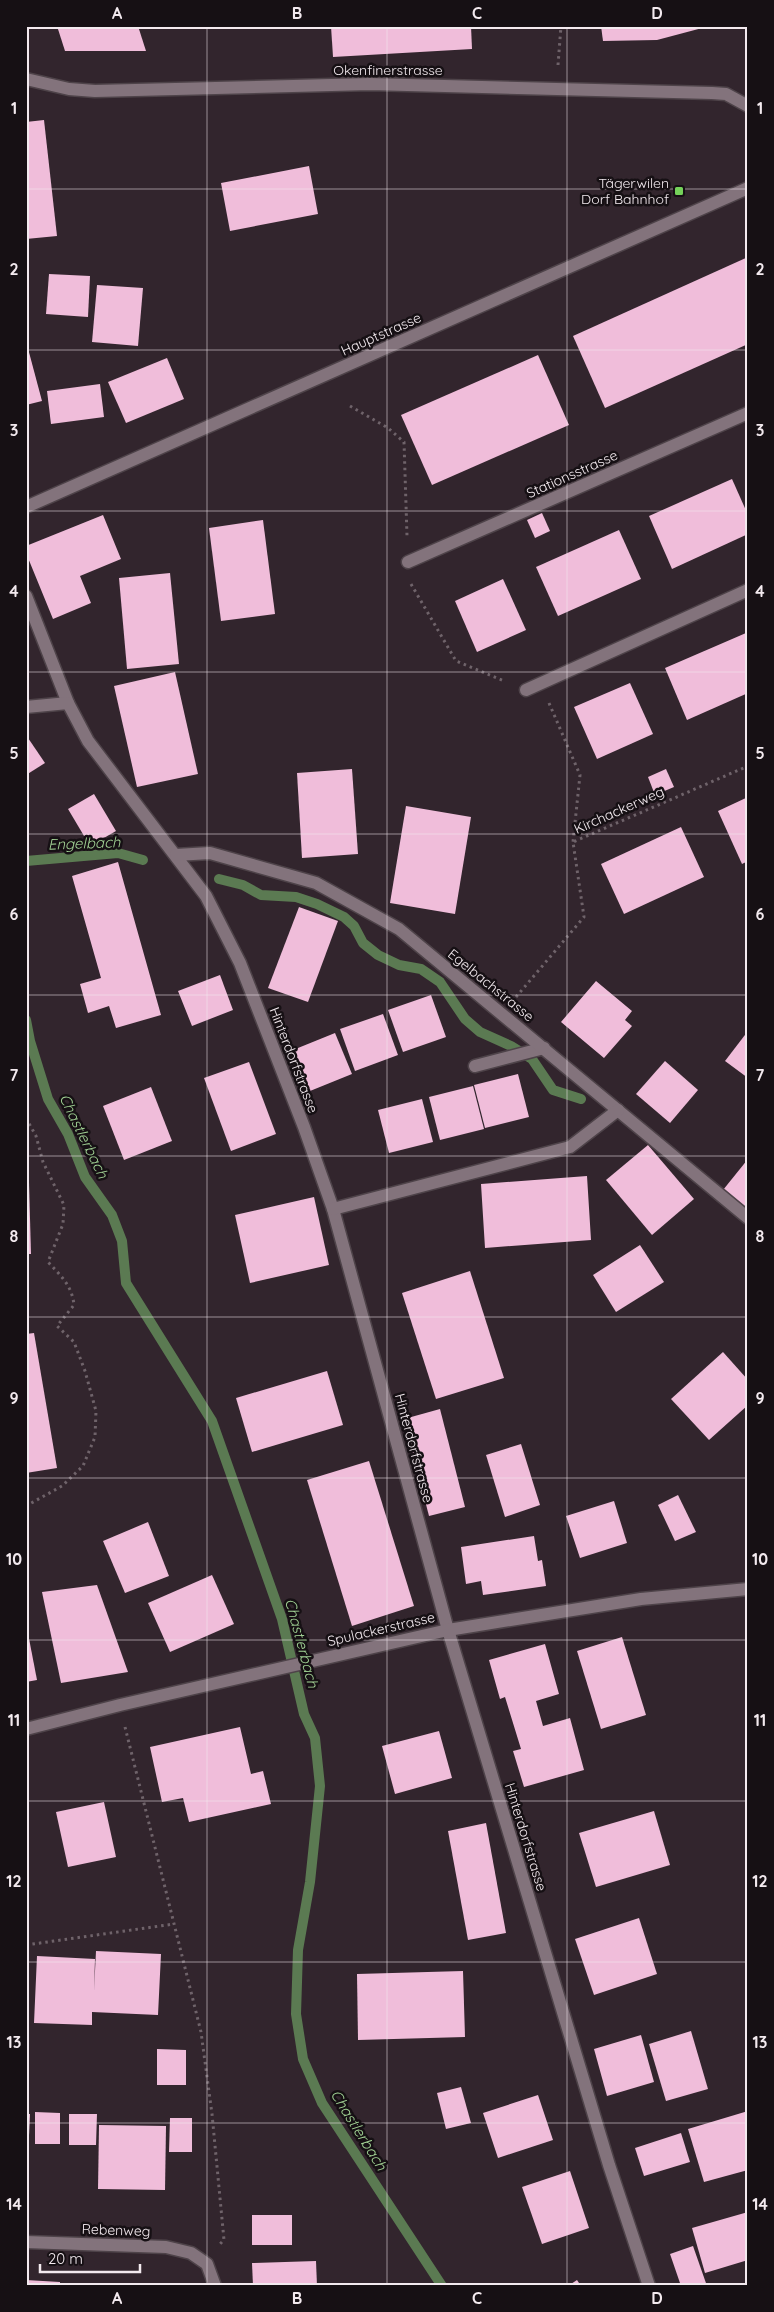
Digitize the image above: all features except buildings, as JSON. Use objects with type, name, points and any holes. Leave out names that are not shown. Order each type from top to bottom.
[{"type":"street","name":"Okenfinerstrasse","points":[[26,79],[69,89],[95,91],[370,84],[712,92],[726,94],[748,106]]},
{"type":"street","name":"Hauptstrasse","points":[[26,507],[748,188]]},
{"type":"street","name":"Stationsstrasse","points":[[408,562],[748,413]]},
{"type":"street","points":[[526,690],[748,590]]},
{"type":"street","name":"Hinterdorfstrasse","points":[[26,596],[68,703],[88,741],[206,896],[240,963],[304,1127],[332,1209],[448,1630],[609,2165],[649,2286]]},
{"type":"street","points":[[26,707],[68,703]]},
{"type":"street","name":"Egelbachstrasse","points":[[176,855],[210,853],[316,883],[399,929],[503,1013],[539,1049],[618,1110],[748,1218]]},
{"type":"street","points":[[474,1066],[539,1049]]},
{"type":"street","points":[[332,1209],[570,1147],[618,1110]]},
{"type":"street","name":"Spulackerstrasse","points":[[26,1729],[270,1669],[448,1630],[641,1599],[748,1589]]},
{"type":"street","name":"Rebenweg","points":[[26,2242],[166,2247],[191,2253],[207,2264]]},
{"type":"street","points":[[207,2264],[215,2286]]},
{"type":"path","points":[[556,88],[561,26]]},
{"type":"path","points":[[350,406],[388,428],[404,442],[409,582],[456,661],[526,690],[548,702],[580,775],[574,842]]},
{"type":"path","name":"Kirchackerweg","points":[[503,1013],[584,917],[574,842],[748,766]]},
{"type":"path","points":[[26,1118],[36,1136],[42,1162],[64,1205],[63,1224],[48,1262],[68,1284],[73,1294],[74,1304],[56,1326],[74,1342],[86,1371],[96,1411],[95,1437],[83,1466],[62,1486],[26,1506]]},
{"type":"path","points":[[120,1705],[201,2032],[213,2124],[224,2240],[207,2264]]},
{"type":"path","points":[[26,1946],[174,1924]]},
{"type":"waterway","name":"Engelbach","points":[[26,861],[118,853],[143,860]]},
{"type":"waterway","name":"Engelbach","points":[[219,879],[243,885],[261,895],[296,897],[317,904],[344,917],[354,926],[363,943],[378,955],[399,965],[421,969],[440,982],[465,1019],[480,1032],[511,1046],[532,1059],[553,1090],[581,1099]]},
{"type":"waterway","name":"Chastlerbach","points":[[26,1020],[30,1041],[48,1099],[68,1134],[85,1177],[112,1215],[122,1241],[126,1283],[212,1421],[282,1619],[304,1714],[315,1738],[320,1786],[310,1882],[298,1950],[296,2014],[303,2059],[322,2103],[442,2286]]},
{"type":"place","name":"Tägerwilen Dorf Bahnhof","points":[[679,191]]}]
